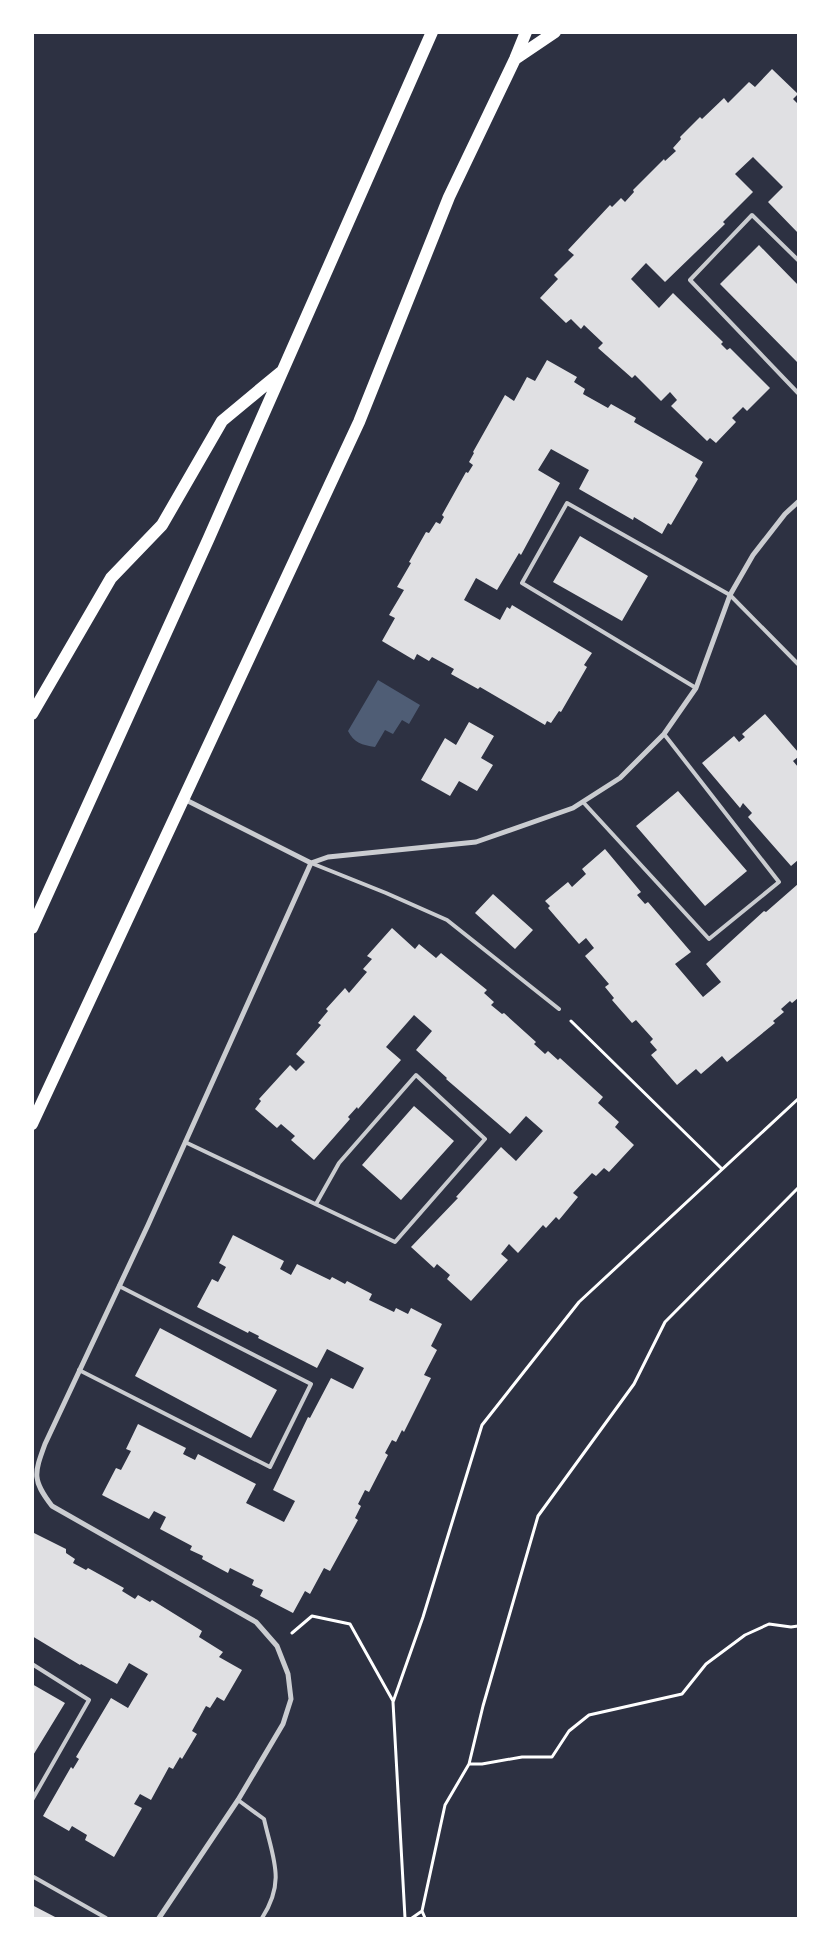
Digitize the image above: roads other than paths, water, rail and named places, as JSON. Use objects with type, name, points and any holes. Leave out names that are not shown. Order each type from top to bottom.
[{"type":"main road","points":[[32,928],[283,371],[432,32]]},
{"type":"main road","points":[[32,1124],[359,422],[449,197],[515,60],[526,32]]},
{"type":"main road","points":[[515,60],[555,32]]},
{"type":"main road","points":[[32,714],[111,578],[162,525],[222,421],[283,371]]},
{"type":"street","points":[[183,798],[311,863],[328,857],[476,842],[573,808],[620,778],[664,734],[696,688],[730,595],[753,555],[785,514],[798,502]]},
{"type":"street","points":[[159,1918],[238,1800],[283,1724],[291,1699],[288,1674],[277,1646],[256,1622],[52,1506],[39,1489],[36,1469],[45,1444],[186,1142],[311,863]]},
{"type":"lane","points":[[798,260],[752,215],[690,280],[798,393]]},
{"type":"lane","points":[[696,688],[522,583],[567,503],[730,595],[798,664]]},
{"type":"lane","points":[[583,802],[709,939],[779,882],[664,734]]},
{"type":"lane","points":[[311,863],[447,920],[559,1009]]},
{"type":"lane","points":[[186,1142],[395,1242],[485,1139],[416,1075],[339,1163],[316,1204]]},
{"type":"lane","points":[[79,1370],[270,1466],[311,1384],[119,1286]]},
{"type":"lane","points":[[32,1664],[89,1700],[32,1800]]},
{"type":"lane","points":[[238,1800],[264,1819],[277,1876],[271,1904],[262,1918]]},
{"type":"lane","points":[[32,1876],[106,1918]]},
{"type":"water","points":[[378,680],[420,705],[409,724],[402,720],[393,734],[385,730],[375,747],[359,743],[348,731]]}]
